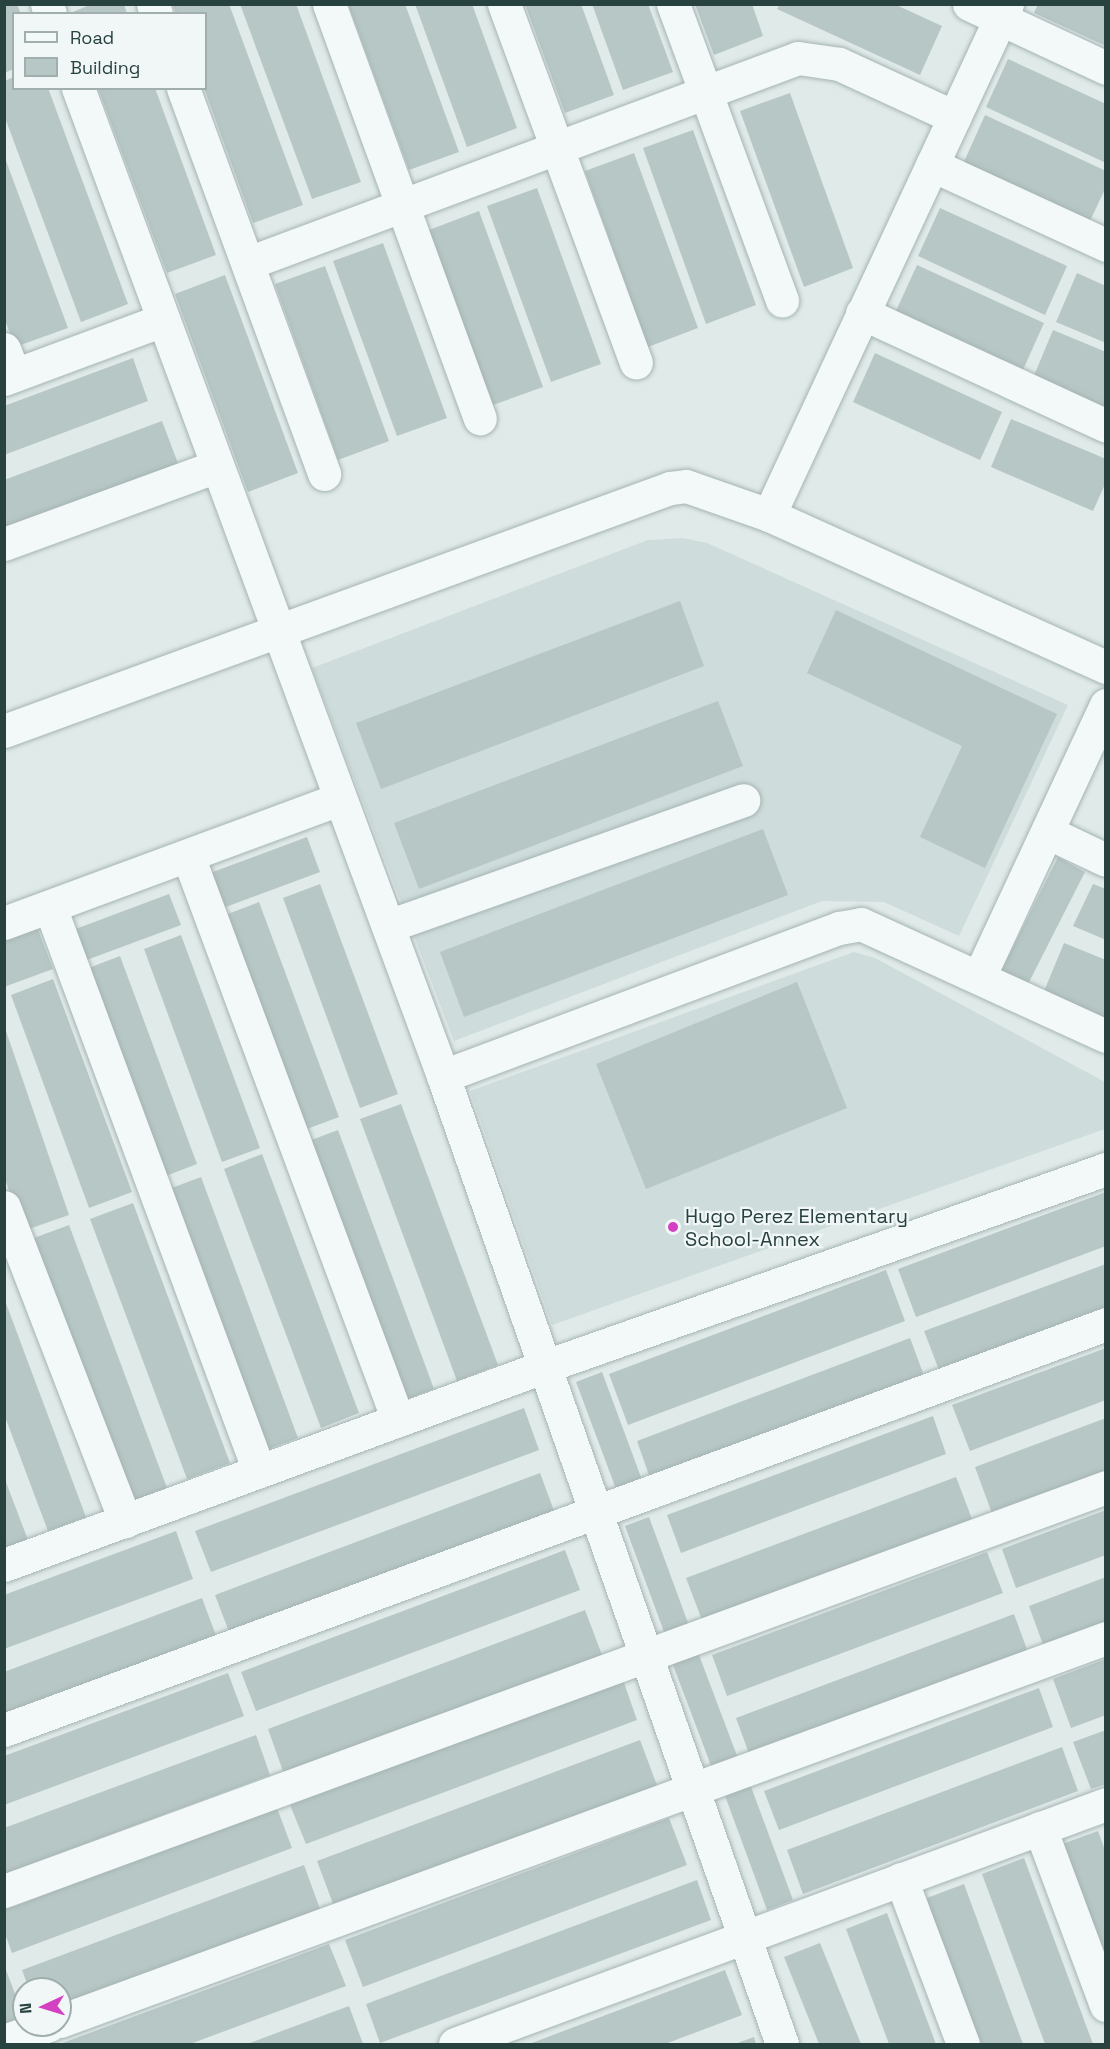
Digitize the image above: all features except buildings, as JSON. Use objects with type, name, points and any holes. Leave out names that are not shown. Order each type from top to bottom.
[{"type":"street","points":[[329,4],[480,418]]},
{"type":"street","points":[[504,4],[636,362]]},
{"type":"street","points":[[674,4],[782,301]]},
{"type":"street","points":[[969,4],[1004,12],[1106,68]]},
{"type":"street","points":[[769,515],[1004,12]]},
{"type":"street","points":[[248,263],[706,92],[780,62],[820,60],[839,64],[954,117]]},
{"type":"street","points":[[79,90],[443,1076],[742,1937],[782,2044]]},
{"type":"street","points":[[184,90],[324,474]]},
{"type":"street","points":[[932,165],[1106,245]]},
{"type":"street","points":[[862,313],[1106,426]]},
{"type":"street","points":[[8,368],[163,320]]},
{"type":"street","points":[[4,544],[217,466]]},
{"type":"street","points":[[4,731],[278,633],[670,488],[708,491],[769,515],[1106,667]]},
{"type":"street","points":[[979,977],[1106,705]]},
{"type":"street","points":[[4,923],[340,799]]},
{"type":"street","points":[[388,926],[743,800]]},
{"type":"street","points":[[1047,832],[1106,860]]},
{"type":"street","points":[[188,856],[398,1420]]},
{"type":"street","points":[[50,907],[259,1471]]},
{"type":"street","points":[[443,1076],[839,928],[861,924],[1106,1036]]},
{"type":"street","points":[[4,1565],[543,1367],[1106,1169]]},
{"type":"street","points":[[4,1207],[125,1521]]},
{"type":"street","points":[[4,1730],[1106,1324]]},
{"type":"street","points":[[4,1891],[1106,1487]]},
{"type":"street","points":[[72,2017],[1106,1638]]},
{"type":"street","points":[[455,2044],[1106,1804]]},
{"type":"street","points":[[1040,1828],[1106,2005]]},
{"type":"street","points":[[901,1879],[963,2044]]},
{"type":"shaded area","points":[[683,538],[707,543],[1068,705],[959,936],[884,902],[822,901],[454,1041],[312,668],[648,540]]},
{"type":"shaded area","name":"Hugo Perez Elementary School-Annex","points":[[854,952],[875,958],[1105,1082],[1105,1129],[552,1325],[470,1091]]},
{"type":"place","name":"Hugo Perez Elementary School-Annex","points":[[673,1227]]}]
